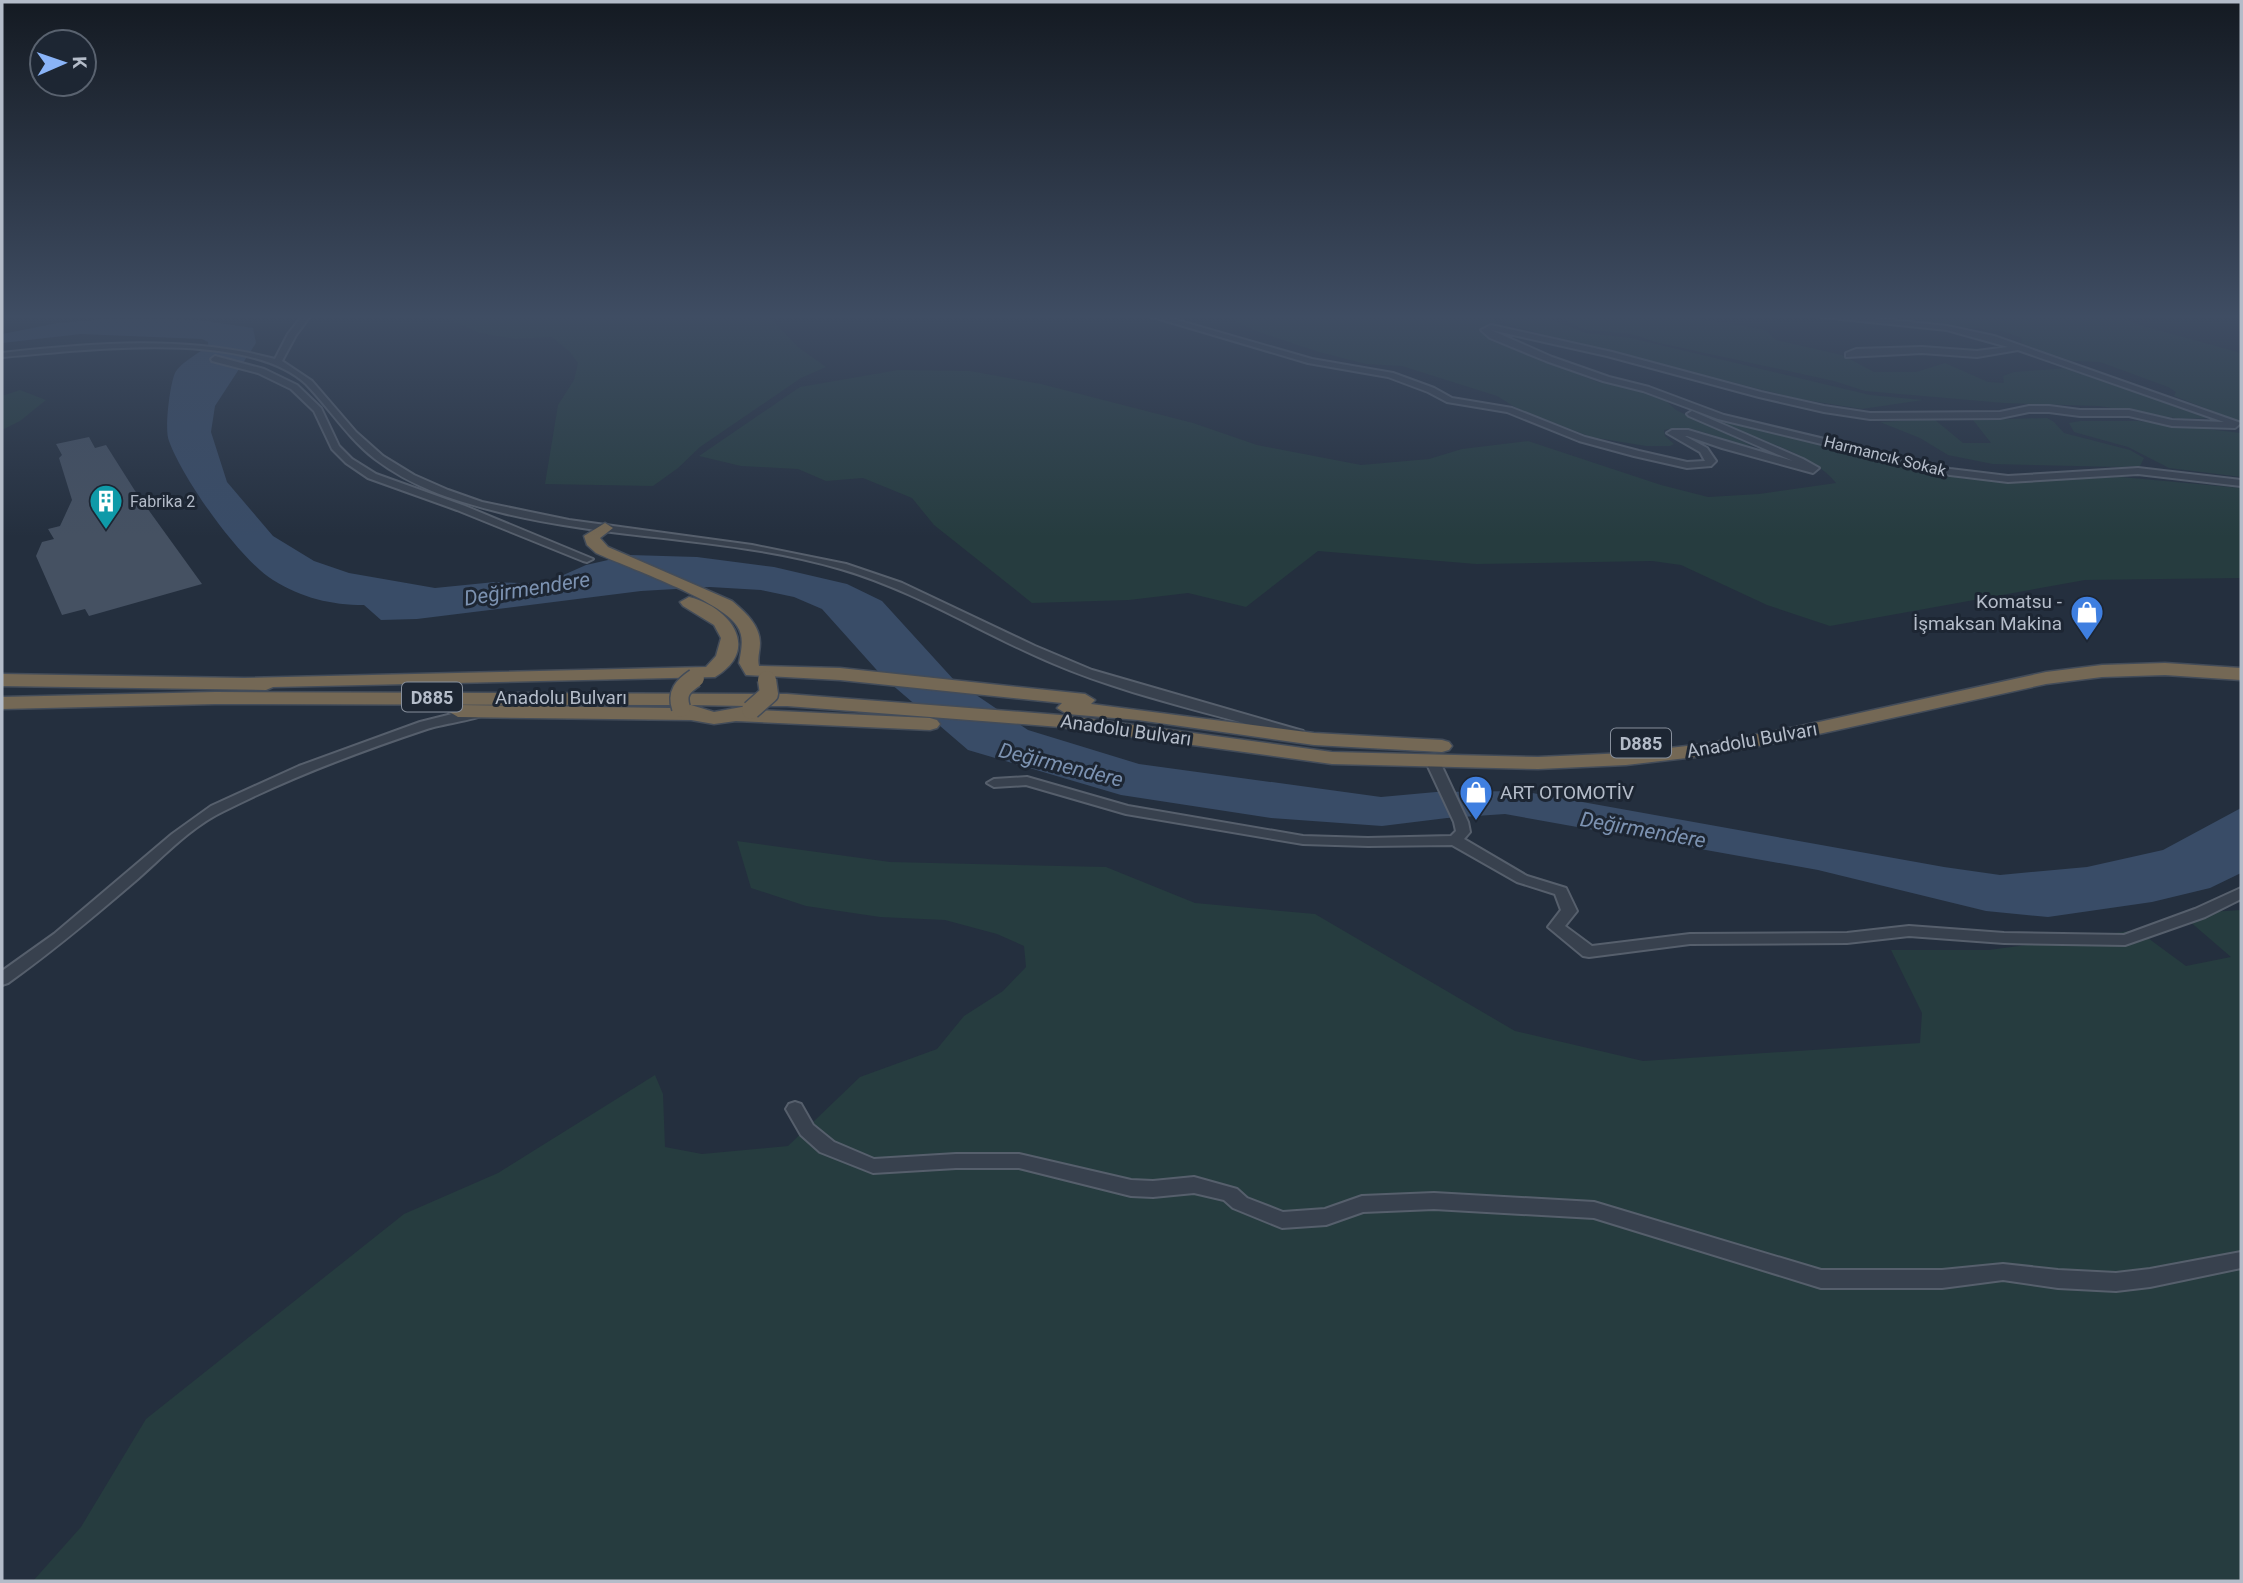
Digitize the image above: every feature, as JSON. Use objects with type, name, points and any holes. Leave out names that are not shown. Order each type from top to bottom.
[{"type":"highway","points":[[595,555],[592,536],[605,528]]},
{"type":"highway","points":[[595,555],[707,610],[721,620],[728,631],[731,640],[729,652],[706,674],[679,691],[677,700],[686,711]]},
{"type":"highway","points":[[595,555],[726,604],[751,630],[752,648],[748,663],[770,687],[769,694],[743,713]]},
{"type":"highway","name":"Anadolu Bulvarı","points":[[2,703],[215,698],[1028,699],[1314,739],[1531,749],[1614,746],[1689,738],[1782,723],[2028,668],[2089,661],[2153,660],[2241,665]]},
{"type":"highway","name":"Anadolu Bulvarı","points":[[2,680],[412,687],[733,687],[860,698],[1332,758],[1538,763],[1626,759],[1704,750],[1796,733],[2046,678],[2102,671],[2165,669],[2241,674]]},
{"type":"highway","points":[[229,683],[840,674],[1028,699]]},
{"type":"highway","points":[[215,698],[379,709],[556,714],[686,711],[712,718],[743,713],[881,721],[1064,726]]},
{"type":"street","name":"Anadolu Bulvarı","points":[[296,389],[317,410],[335,447],[349,461],[372,476],[595,555]]},
{"type":"street","name":"Anadolu Bulvarı","points":[[315,389],[353,435],[380,459],[426,485],[480,504],[605,528],[738,547],[841,566],[892,582],[1059,661],[1150,694],[1251,719],[1314,739]]},
{"type":"street","name":"Harmancık Sokak","points":[[1429,389],[1446,395],[1450,400],[1509,410],[1593,442],[1672,463],[1702,465],[1711,461],[1704,450],[1672,433],[1688,432],[1725,446],[1813,470],[1814,468],[1712,425],[1674,404],[1679,401],[1721,417],[1973,476],[2008,479],[2138,471],[2241,483]]},
{"type":"street","points":[[1641,389],[1679,401]]},
{"type":"street","points":[[1740,389],[1870,416],[2000,415],[2029,409],[2049,409],[2080,413],[2129,413],[2204,426],[2236,423],[2138,389]]},
{"type":"street","points":[[2,979],[60,938],[177,837],[216,809],[257,788],[425,725],[464,715],[556,714]]},
{"type":"street","points":[[1432,760],[1461,822],[1463,832],[1455,840]]},
{"type":"street","points":[[994,783],[1027,781],[1125,810],[1303,840],[1455,840],[1522,879],[1561,891],[1569,911],[1556,927],[1589,952],[1690,939],[1847,938],[1909,931],[2004,938],[2125,940],[2200,913],[2241,893]]},
{"type":"street","points":[[795,1109],[807,1130],[827,1147],[873,1166],[956,1161],[1019,1161],[1131,1188],[1194,1185],[1230,1194],[1240,1203],[1282,1220],[1325,1217],[1362,1205],[1434,1201],[1594,1210],[1821,1279],[1942,1279],[2003,1272],[2058,1279],[2116,1282],[2241,1260]]},
{"type":"green space","points":[[568,389],[785,389],[700,447],[678,468],[653,486],[545,484],[558,405]]},
{"type":"green space","points":[[797,389],[1060,389],[1193,423],[1257,445],[1361,465],[1429,459],[1462,449],[1528,441],[1661,485],[1708,497],[1759,494],[1836,483],[1826,472],[1797,454],[1716,422],[1718,418],[1964,479],[2021,482],[2121,477],[2241,488],[2241,578],[2085,580],[1830,626],[1767,605],[1681,565],[1652,561],[1476,564],[1318,551],[1246,607],[1188,593],[1129,600],[1032,603],[934,525],[912,498],[863,478],[826,481],[798,469],[741,466],[699,456]]},
{"type":"green space","points":[[1474,389],[1635,389],[1664,399],[1676,410],[1752,446],[1697,430],[1675,428],[1664,430],[1665,436],[1674,444],[1670,446],[1646,446],[1591,437],[1518,409],[1497,396]]},
{"type":"green space","points":[[1759,389],[1844,389],[1870,395],[1923,400],[1862,409],[1799,399]]},
{"type":"green space","points":[[1858,389],[2127,389],[2210,418],[2182,419],[2099,406],[2004,403]]},
{"type":"green space","points":[[2171,389],[2241,389],[2241,422],[2174,396],[2176,392]]},
{"type":"green space","points":[[20,390],[46,400],[20,421],[2,430],[2,396]]},
{"type":"green space","points":[[2047,418],[2064,433],[2130,450],[2144,458],[2140,466],[2120,467],[1993,464],[1948,455],[1920,438],[1880,422],[1934,419],[1963,443],[1991,443],[1973,420]]},
{"type":"green space","points":[[2139,421],[2241,433],[2241,477],[2169,468],[2128,447],[2074,432],[2069,423]]},
{"type":"green space","points":[[737,841],[890,862],[1106,867],[1195,903],[1315,914],[1515,1031],[1643,1061],[1920,1043],[1922,1013],[1891,950],[1989,950],[2137,930],[2186,966],[2231,957],[2181,914],[2241,910],[2241,1581],[33,1581],[81,1527],[146,1419],[404,1214],[498,1173],[655,1075],[663,1094],[665,1147],[702,1154],[788,1146],[860,1077],[937,1049],[964,1016],[1003,991],[1026,967],[1024,946],[997,934],[945,920],[880,917],[806,906],[751,888]]},
{"type":"water","name":"Değirmendere","points":[[171,389],[226,389],[215,406],[211,432],[227,482],[273,536],[314,561],[349,573],[435,588],[495,582],[543,584],[586,565],[630,555],[697,557],[774,567],[847,584],[882,601],[954,680],[1028,730],[1139,764],[1381,797],[1436,792],[1521,791],[2000,875],[2087,867],[2163,850],[2241,808],[2241,873],[2210,888],[2152,902],[2048,917],[1986,911],[1818,870],[1505,814],[1382,826],[1271,818],[1121,795],[968,750],[883,677],[822,609],[794,597],[761,590],[710,587],[641,591],[417,619],[381,620],[364,605],[340,604],[295,592],[273,580],[245,555],[186,476],[169,441],[167,418]]},
{"type":"building","name":"Fabrika 2","points":[[89,437],[95,448],[106,445],[137,494],[202,584],[89,616],[85,609],[62,615],[36,556],[42,542],[54,539],[48,529],[60,526],[72,500],[59,458],[62,455],[56,444]]},
{"type":"place","name":"Fabrika 2","points":[[106,531]]},
{"type":"place","name":"Komatsu - İşmaksan Makina","points":[[2087,642]]},
{"type":"place","name":"ART OTOMOTİV","points":[[1476,822]]}]
